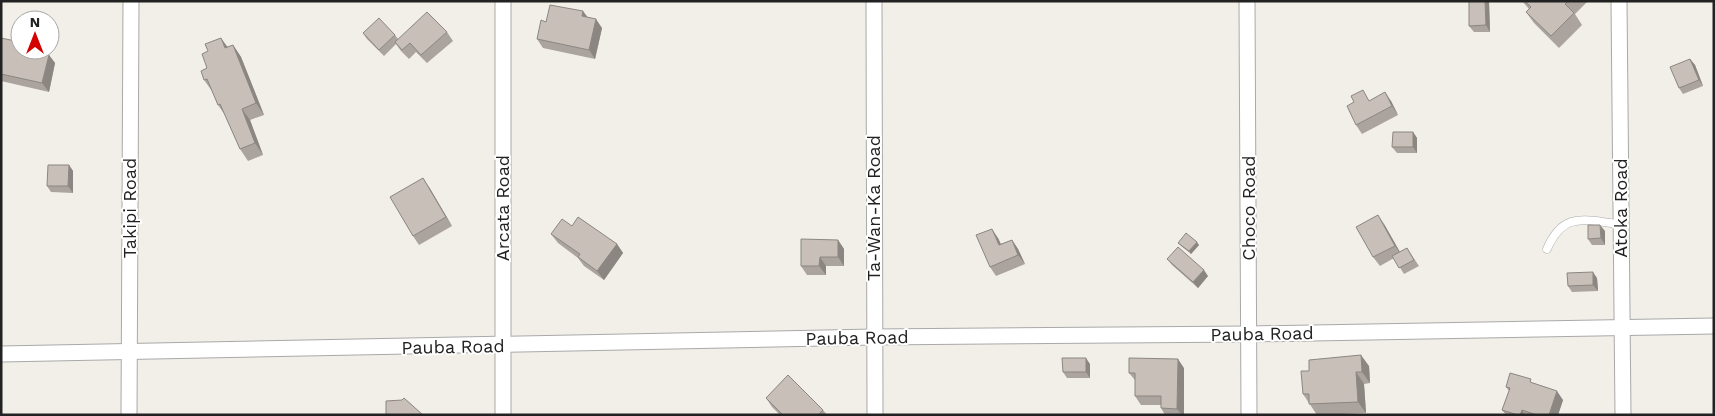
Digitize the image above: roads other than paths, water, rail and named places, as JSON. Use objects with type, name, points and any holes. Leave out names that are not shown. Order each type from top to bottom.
[{"type":"street","name":"Takipi Road","points":[[129,415],[131,1]]},
{"type":"street","name":"Arcata Road","points":[[503,1],[503,415]]},
{"type":"street","name":"Ta-Wan-Ka Road","points":[[874,1],[875,415]]},
{"type":"street","name":"Choco Road","points":[[1247,1],[1249,415]]},
{"type":"street","name":"Atoka Road","points":[[1619,1],[1623,415]]},
{"type":"street","name":"Pauba Road","points":[[1,354],[503,346],[874,337],[1250,334],[1714,326]]},
{"type":"lane","points":[[1547,249],[1554,234],[1564,224],[1587,221],[1621,224]]}]
